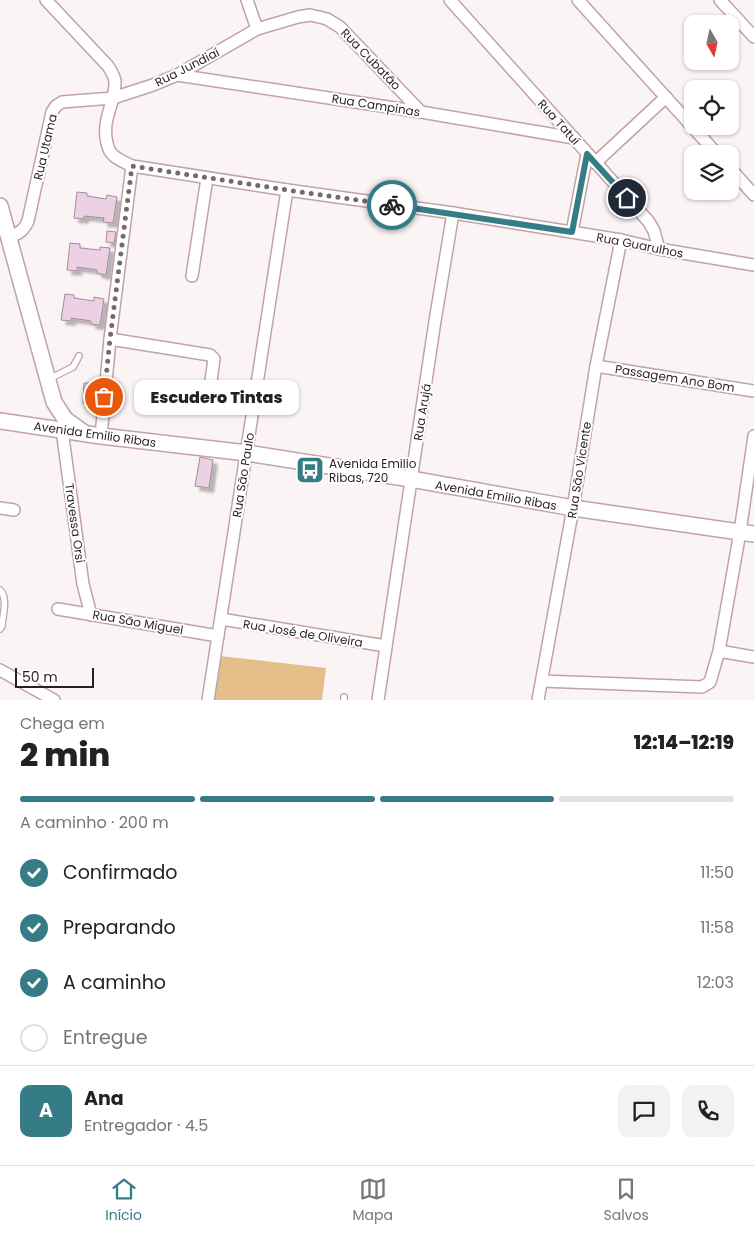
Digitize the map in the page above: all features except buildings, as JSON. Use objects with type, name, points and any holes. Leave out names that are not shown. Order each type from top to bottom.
[{"type":"main road","points":[[0,206],[54,402],[65,419],[84,433]]},
{"type":"main road","points":[[24,424],[43,418],[54,402]]},
{"type":"main road","name":"Avenida Emilio Ribas","points":[[0,421],[101,436],[247,453],[412,479],[573,508],[747,533]]},
{"type":"street","name":"Rua Guarulhos","points":[[46,0],[108,66],[113,74],[115,80],[113,98],[106,117],[106,138],[113,156],[132,166],[453,213],[621,240],[658,249],[754,265]]},
{"type":"street","points":[[247,0],[257,29]]},
{"type":"street","name":"Rua Tatuí","points":[[450,0],[649,222],[654,231],[658,249]]},
{"type":"street","points":[[578,0],[709,145]]},
{"type":"street","points":[[720,0],[754,37]]},
{"type":"street","name":"Rua Cubatão","points":[[257,29],[310,15],[327,19],[340,26],[421,112]]},
{"type":"street","name":"Rua Jundiaí","points":[[113,98],[177,75],[257,29]]},
{"type":"street","name":"Rua Campinas","points":[[177,75],[421,112],[574,138]]},
{"type":"street","points":[[572,232],[591,158],[666,97]]},
{"type":"street","name":"Rua Utama","points":[[9,237],[22,232],[28,220],[52,112],[56,106],[62,102],[113,98]]},
{"type":"street","points":[[101,436],[110,339],[132,166]]},
{"type":"street","points":[[192,276],[207,178]]},
{"type":"street","points":[[739,178],[754,195]]},
{"type":"street","name":"Rua São Paulo","points":[[208,700],[287,190]]},
{"type":"street","name":"Rua Arujá","points":[[378,700],[453,213]]},
{"type":"street","name":"Rua São Vicente","points":[[538,700],[573,508],[596,366],[621,240]]},
{"type":"street","points":[[110,339],[210,355],[214,359],[210,388]]},
{"type":"street","name":"Passagem Ano Bom","points":[[596,366],[754,391]]},
{"type":"street","name":"Travessa Orsi","points":[[62,430],[83,584],[91,615]]},
{"type":"street","points":[[542,681],[702,687],[710,682],[747,533],[754,436]]},
{"type":"street","points":[[0,508],[14,510]]},
{"type":"street","name":"Rua São Miguel","points":[[58,609],[218,636]]},
{"type":"street","name":"Rua José de Oliveira","points":[[221,619],[386,646]]},
{"type":"street","points":[[719,651],[754,657]]},
{"type":"street","points":[[0,670],[54,700]]},
{"type":"lane","points":[[48,380],[73,367],[79,356]]},
{"type":"lane","points":[[0,590],[5,600],[0,629]]},
{"type":"shaded area","points":[[220,656],[326,668],[322,700],[212,700]]},
{"type":"way so far","points":[[104,397],[132,166],[392,205]]},
{"type":"place","name":"Escudero Tintas","points":[[104,397]]},
{"type":"place","name":"Avenida Emilio Ribas, 720","points":[[310,470]]},
{"type":"route","points":[[392,205],[572,232],[587,154],[627,198]]}]
